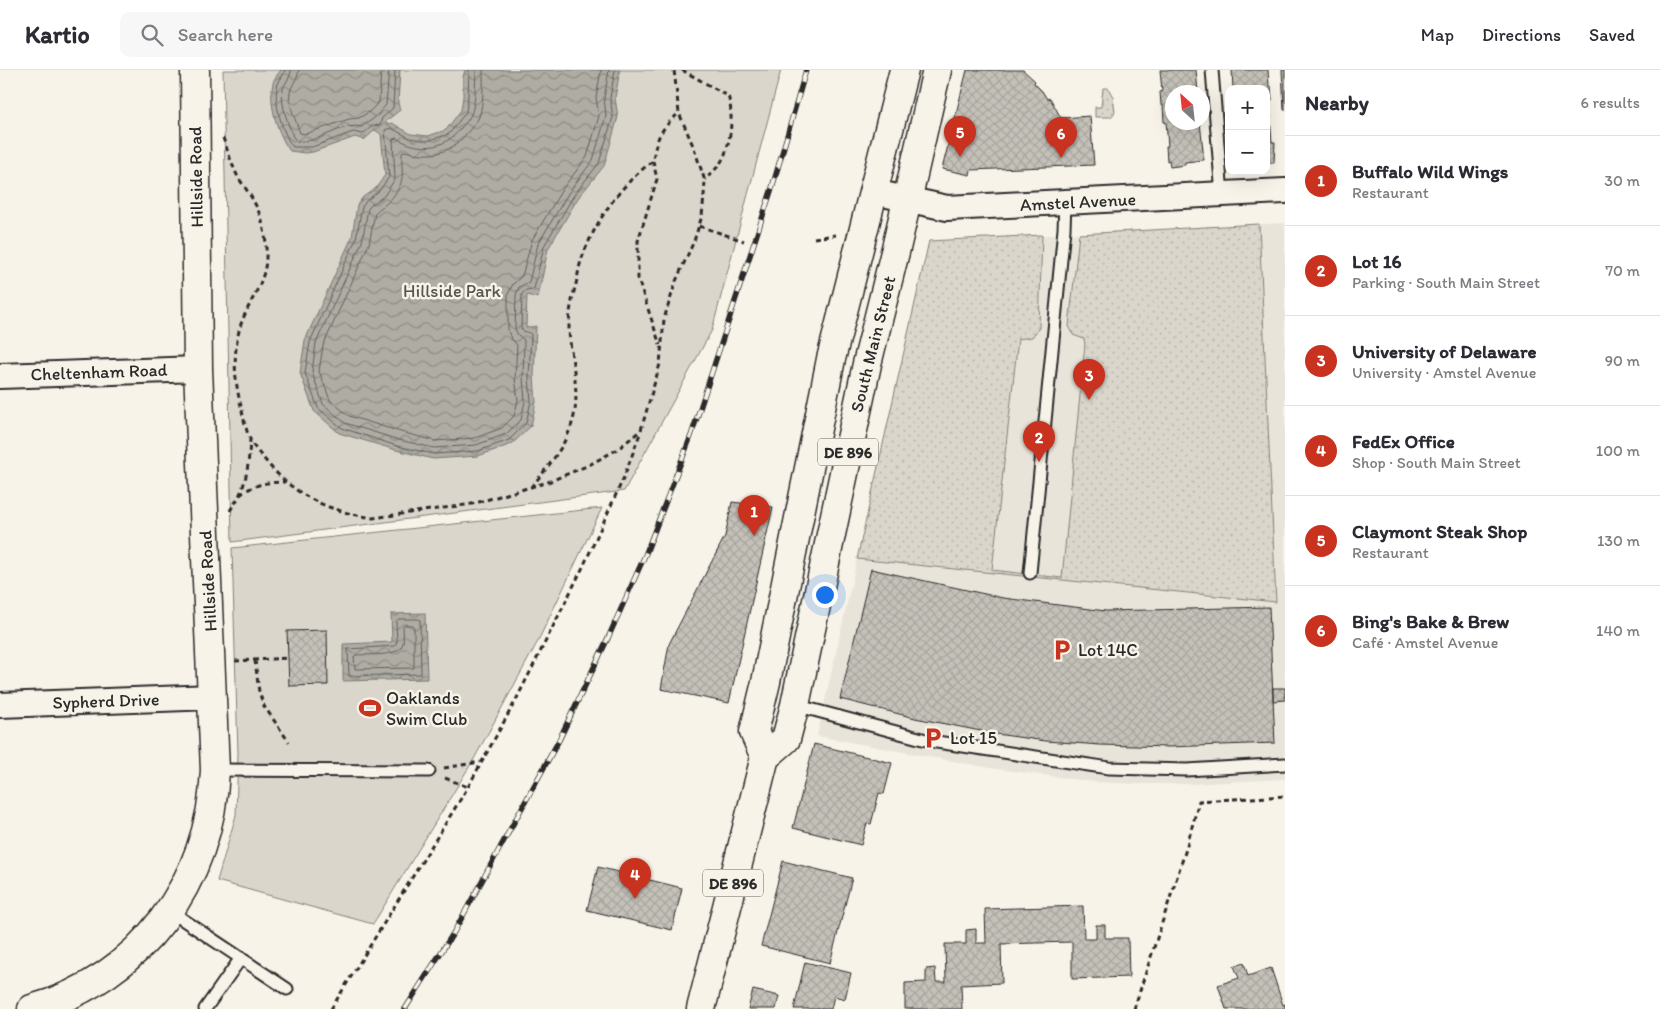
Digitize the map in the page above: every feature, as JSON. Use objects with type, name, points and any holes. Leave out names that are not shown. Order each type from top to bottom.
[{"type":"main road","name":"Hillside Road","points":[[32,1009],[81,990],[107,973],[146,940],[170,911],[183,891],[205,834],[213,801],[215,770],[198,369],[195,70]]},
{"type":"main road","name":"South Main Street","points":[[904,70],[831,359],[770,663],[754,732],[765,757],[786,739],[863,381],[937,70]]},
{"type":"main road","name":"DE 896","points":[[701,1009],[765,757]]},
{"type":"street","name":"Amstel Avenue","points":[[874,192],[947,208],[1285,191]]},
{"type":"street","name":"Cheltenham Road","points":[[0,376],[198,369]]},
{"type":"street","name":"Sypherd Drive","points":[[0,705],[212,697]]},
{"type":"lane","points":[[1212,70],[1222,194]]},
{"type":"lane","points":[[1030,573],[1064,229],[1065,202]]},
{"type":"lane","points":[[794,705],[930,742],[1109,768],[1187,770],[1285,764]]},
{"type":"lane","points":[[215,770],[429,770]]},
{"type":"lane","points":[[170,911],[287,989]]},
{"type":"lane","points":[[205,1009],[241,958]]},
{"type":"path","points":[[331,1009],[468,787],[546,642],[624,477],[641,430],[660,364],[664,318],[676,281],[702,216],[705,181],[680,113],[674,70]]},
{"type":"path","points":[[682,70],[728,96],[732,105],[729,138],[722,161],[705,181]]},
{"type":"path","points":[[661,348],[638,279],[638,241],[657,179],[653,161],[655,143],[660,132],[680,113]]},
{"type":"path","points":[[222,136],[237,174],[261,215],[266,239],[266,259],[262,279],[241,323],[236,348],[237,391],[250,439],[248,466],[244,484],[240,496],[230,513]]},
{"type":"path","points":[[531,487],[551,464],[566,439],[574,416],[576,394],[569,327],[571,302],[582,258],[600,219],[618,194],[638,172],[653,161]]},
{"type":"path","points":[[699,226],[744,241]]},
{"type":"path","points":[[814,238],[837,235]]},
{"type":"path","points":[[250,439],[285,482],[303,495],[323,505],[373,518],[472,504],[548,482],[589,465],[618,448],[641,430]]},
{"type":"path","points":[[240,496],[249,488],[260,484],[285,482]]},
{"type":"path","points":[[230,662],[288,658]]},
{"type":"path","points":[[255,660],[259,692],[264,706],[289,742]]},
{"type":"path","points":[[429,770],[481,762]]},
{"type":"path","points":[[429,770],[468,787]]},
{"type":"path","points":[[1134,1009],[1189,841],[1199,801],[1285,796]]},
{"type":"shaded area","points":[[1285,223],[1285,779],[1189,784],[1094,782],[990,768],[817,736],[929,241]]},
{"type":"green space","name":"Hillside Park","points":[[223,70],[781,70],[712,330],[624,491],[232,542]]},
{"type":"green space","points":[[1103,88],[1108,88],[1113,97],[1115,112],[1111,117],[1095,117],[1095,107],[1101,107]]},
{"type":"green space","points":[[1259,224],[1276,602],[857,559],[929,241],[1042,235],[1039,328],[1032,337],[1018,339],[992,570],[1062,578],[1085,344],[1084,339],[1073,335],[1069,326],[1079,234]]},
{"type":"green space","name":"Oaklands Swim Club","points":[[602,508],[537,643],[474,759],[373,924],[217,881],[236,815],[238,753],[232,548]]},
{"type":"water","points":[[281,70],[400,70],[398,103],[400,110],[385,122],[388,124],[392,123],[411,134],[428,136],[446,130],[461,110],[465,70],[620,70],[615,98],[618,117],[604,166],[578,198],[548,249],[538,298],[527,295],[526,328],[536,326],[534,377],[536,402],[531,426],[512,444],[478,456],[433,459],[339,433],[314,411],[300,373],[305,340],[352,237],[357,205],[363,197],[376,188],[385,175],[381,134],[375,130],[364,140],[355,137],[313,152],[290,151],[278,128],[273,110],[272,91],[274,81]]},
{"type":"water","points":[[425,613],[427,679],[343,681],[343,644],[392,642],[391,614]]},
{"type":"building","points":[[967,70],[1023,70],[1035,81],[1034,83],[1047,99],[1050,98],[1061,118],[1090,116],[1094,165],[971,170],[970,175],[942,169]]},
{"type":"building","points":[[1160,70],[1196,70],[1197,85],[1165,85],[1165,122],[1163,105],[1161,105],[1160,92],[1162,91]]},
{"type":"building","points":[[1232,70],[1268,70],[1269,85],[1233,85]]},
{"type":"building","points":[[1282,70],[1285,70],[1285,110],[1284,110]]},
{"type":"building","points":[[1270,86],[1271,86],[1272,100],[1270,102]]},
{"type":"building","points":[[1270,118],[1272,142],[1275,142],[1274,163],[1270,163]]},
{"type":"building","points":[[1167,130],[1201,130],[1204,160],[1185,162],[1185,165],[1170,167],[1169,160],[1167,161],[1166,146],[1168,146]]},
{"type":"building","points":[[732,502],[773,507],[729,703],[661,689],[669,644],[725,536]]},
{"type":"building","name":"Lot 14C","points":[[871,569],[1003,598],[1106,611],[1269,607],[1275,743],[1169,747],[1046,741],[996,734],[915,718],[840,699]]},
{"type":"building","points":[[327,630],[328,685],[289,686],[287,631]]},
{"type":"building","points":[[1273,688],[1285,688],[1285,700],[1273,701]]},
{"type":"building","points":[[814,744],[892,763],[884,794],[879,793],[871,824],[867,823],[861,845],[793,828]]},
{"type":"building","points":[[783,861],[852,878],[830,963],[761,946]]},
{"type":"building","points":[[598,867],[682,888],[672,930],[587,910]]},
{"type":"building","points":[[1083,906],[1084,939],[1096,939],[1096,925],[1105,925],[1105,938],[1128,938],[1129,977],[1072,979],[1072,942],[1001,944],[1002,983],[961,985],[962,1009],[905,1009],[905,983],[926,982],[926,969],[935,968],[936,982],[946,982],[945,944],[966,944],[966,930],[976,929],[976,943],[986,943],[985,909]]},
{"type":"building","points":[[805,962],[851,973],[845,999],[834,996],[831,1009],[794,1009]]},
{"type":"building","points":[[1244,963],[1248,976],[1271,968],[1283,1005],[1285,1004],[1285,1009],[1226,1009],[1218,985],[1239,978],[1234,966]]},
{"type":"building","points":[[753,990],[779,996],[776,1009],[748,1009]]},
{"type":"railway","points":[[405,1009],[454,932],[559,740],[646,553],[691,436],[772,188],[806,70]]},
{"type":"place","name":"Claymont Steak Shop","points":[[960,157]]},
{"type":"place","name":"Bing's Bake & Brew","points":[[1061,158]]},
{"type":"place","name":"University of Delaware","points":[[1089,400]]},
{"type":"place","name":"Lot 16","points":[[1039,462]]},
{"type":"place","name":"Buffalo Wild Wings","points":[[754,536]]},
{"type":"place","name":"Lot 14C","points":[[1062,650]]},
{"type":"place","name":"Oaklands Swim Club","points":[[370,708]]},
{"type":"place","name":"Lot 15","points":[[933,738]]},
{"type":"place","name":"FedEx Office","points":[[635,899]]}]
